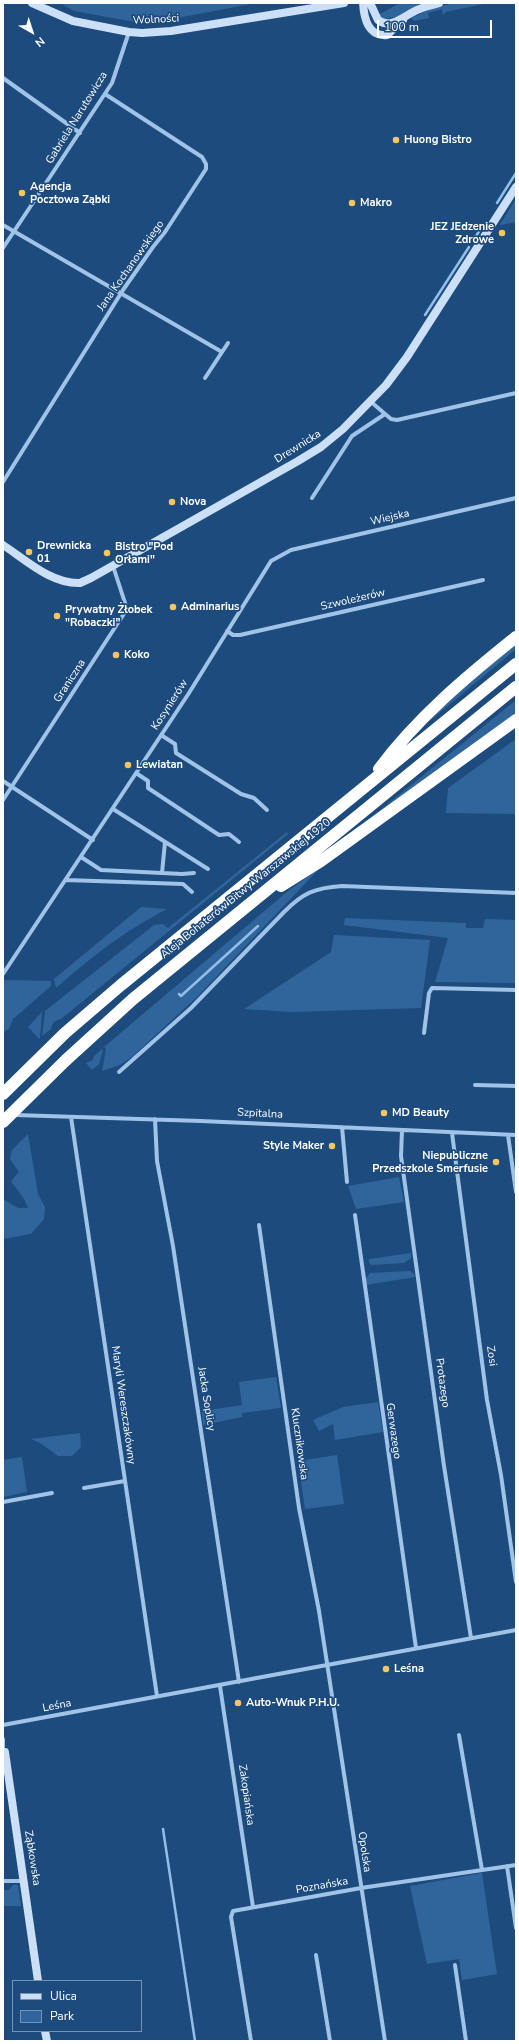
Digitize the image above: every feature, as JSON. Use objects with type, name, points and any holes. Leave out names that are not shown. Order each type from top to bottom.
[{"type":"highway","points":[[368,783],[393,751],[449,692],[516,637]]},
{"type":"highway","name":"Aleja Bohaterów Bitwy Warszawskiej 1920","points":[[3,1094],[38,1059],[121,985],[516,664]]},
{"type":"highway","name":"Aleja Bohaterów Bitwy Warszawskiej 1920","points":[[3,1122],[66,1060],[133,999],[516,687]]},
{"type":"highway","points":[[237,913],[321,861],[516,720]]},
{"type":"street","name":"Wolności","points":[[32,3],[72,21],[129,32],[172,31],[344,3]]},
{"type":"street","name":"Wolności","points":[[284,12],[309,3]]},
{"type":"street","points":[[363,3],[367,26],[372,31],[382,36],[390,33],[406,16]]},
{"type":"street","points":[[370,3],[378,20],[383,24],[392,23],[415,10],[439,3]]},
{"type":"street","name":"Gabriela Narutowicza","points":[[3,248],[112,83],[129,32]]},
{"type":"street","points":[[3,78],[80,133]]},
{"type":"street","name":"Jana Kochanowskiego","points":[[3,482],[121,294],[203,176],[206,164],[202,158],[105,94]]},
{"type":"street","name":"Drewnicka","points":[[3,545],[54,579],[65,583],[80,583],[113,566],[321,447],[343,429],[394,375],[412,350],[516,188]]},
{"type":"street","points":[[3,225],[222,352]]},
{"type":"street","points":[[205,378],[228,343]]},
{"type":"street","points":[[370,401],[391,419],[397,420],[516,393]]},
{"type":"street","points":[[312,498],[352,436],[385,414]]},
{"type":"street","name":"Wiejska","points":[[271,561],[291,550],[516,498]]},
{"type":"street","name":"Kosynierów","points":[[3,974],[136,774],[271,561]]},
{"type":"street","name":"Graniczna","points":[[3,800],[127,609],[113,566]]},
{"type":"street","name":"Szwoleżerów","points":[[227,631],[234,635],[240,635],[483,580]]},
{"type":"street","points":[[161,734],[175,744],[176,753],[241,794],[254,798],[267,810]]},
{"type":"street","points":[[136,774],[148,781],[148,788],[219,835],[228,834],[239,842]]},
{"type":"street","points":[[3,781],[93,840]]},
{"type":"street","points":[[113,809],[208,869]]},
{"type":"street","points":[[162,873],[165,842]]},
{"type":"street","points":[[81,857],[101,870],[194,873]]},
{"type":"street","points":[[66,880],[183,884],[192,892]]},
{"type":"street","points":[[119,1072],[191,1008],[288,908],[308,892],[319,888],[342,886],[516,893]]},
{"type":"street","points":[[424,1033],[432,988],[516,990]]},
{"type":"street","points":[[475,1085],[516,1086]]},
{"type":"street","name":"Szpitalna","points":[[3,1114],[155,1119],[516,1135]]},
{"type":"street","name":"Maryli Wereszczakówny","points":[[71,1117],[158,1696]]},
{"type":"street","name":"Jacka Soplicy","points":[[155,1119],[157,1161],[173,1246],[239,1682]]},
{"type":"street","points":[[342,1127],[347,1182]]},
{"type":"street","name":"Protazego","points":[[402,1130],[402,1163],[444,1466],[471,1638]]},
{"type":"street","name":"Zosi","points":[[452,1133],[488,1400],[501,1475],[516,1582]]},
{"type":"street","points":[[508,1135],[516,1192]]},
{"type":"street","name":"Gerwazego","points":[[355,1215],[416,1648]]},
{"type":"street","name":"Klucznikowska","points":[[259,1225],[299,1508],[327,1665]]},
{"type":"street","points":[[84,1488],[125,1481]]},
{"type":"street","points":[[3,1502],[52,1493]]},
{"type":"street","name":"Leśna","points":[[3,1725],[516,1630]]},
{"type":"street","name":"Opolska","points":[[327,1665],[385,2041]]},
{"type":"street","name":"Zakopiańska","points":[[220,1686],[253,1907]]},
{"type":"street","points":[[459,1735],[482,1870]]},
{"type":"street","name":"Ząbkowska","points":[[3,1739],[38,1980]]},
{"type":"street","name":"Poznańska","points":[[251,2041],[231,1917],[236,1910],[361,1888],[516,1864]]},
{"type":"street","points":[[507,1866],[516,1928]]},
{"type":"street","points":[[3,1881],[24,1881]]},
{"type":"street","points":[[316,1955],[330,2041]]},
{"type":"street","points":[[455,1965],[466,2041]]},
{"type":"green space","points":[[60,3],[256,3],[146,24],[74,11]]},
{"type":"green space","points":[[400,3],[423,3],[397,17],[382,19],[378,15]]},
{"type":"green space","points":[[453,3],[488,3],[446,12],[443,15],[442,9],[428,13],[429,18],[414,21],[411,18],[431,9]]},
{"type":"green space","points":[[516,199],[516,222],[501,225],[500,224]]},
{"type":"green space","points":[[516,644],[516,649],[426,724],[453,696]]},
{"type":"green space","points":[[516,700],[516,714],[363,824]]},
{"type":"green space","points":[[516,739],[516,814],[446,813],[448,788]]},
{"type":"green space","points":[[287,832],[288,834],[61,1019],[54,1022],[51,1029],[42,1036],[45,1011],[154,925],[163,924],[168,928]]},
{"type":"green space","points":[[320,868],[198,996],[133,1056],[120,1065],[102,1071],[106,1049],[104,1047],[288,891]]},
{"type":"green space","points":[[141,907],[167,909],[123,935],[83,965],[56,988],[54,979]]},
{"type":"green space","points":[[345,918],[466,923],[466,928],[483,928],[485,919],[516,920],[516,983],[435,982],[448,938],[344,925]]},
{"type":"green space","points":[[334,935],[430,940],[421,1008],[292,1012],[244,1009],[331,952]]},
{"type":"green space","points":[[5,980],[51,981],[51,986],[13,1019],[9,1029],[3,1032],[3,982]]},
{"type":"green space","points":[[42,1012],[40,1038],[39,1039],[28,1027]]},
{"type":"green space","points":[[102,1049],[99,1064],[92,1070],[86,1063],[93,1060],[94,1056]]},
{"type":"green space","points":[[28,1134],[38,1194],[45,1207],[44,1219],[31,1234],[3,1239],[3,1199],[18,1208],[28,1208],[24,1199],[11,1181],[19,1172],[10,1159],[12,1150]]},
{"type":"green space","points":[[399,1177],[404,1202],[356,1209],[348,1186]]},
{"type":"green space","points":[[411,1253],[411,1258],[404,1263],[372,1265],[369,1263],[369,1259]]},
{"type":"green space","points":[[410,1271],[415,1277],[366,1285],[365,1279],[370,1273]]},
{"type":"green space","points":[[276,1377],[281,1408],[242,1413],[242,1417],[203,1425],[202,1411],[242,1405],[239,1382]]},
{"type":"green space","points":[[378,1402],[383,1432],[335,1440],[333,1424],[319,1431],[313,1420],[343,1407]]},
{"type":"green space","points":[[80,1433],[81,1447],[72,1456],[58,1456],[40,1443],[31,1439]]},
{"type":"green space","points":[[337,1455],[344,1504],[305,1509],[298,1461]]},
{"type":"green space","points":[[22,1457],[27,1492],[3,1497],[3,1460]]},
{"type":"green space","points":[[482,1873],[497,1974],[462,1980],[459,1959],[427,1964],[410,1886]]},
{"type":"green space","points":[[13,1885],[18,1885],[21,1906],[3,1906],[3,1890],[9,1890]]},
{"type":"waterway","points":[[497,203],[516,173]]},
{"type":"waterway","points":[[475,238],[481,228]]},
{"type":"waterway","points":[[425,315],[469,247]]},
{"type":"waterway","points":[[179,994],[181,996],[258,926]]},
{"type":"waterway","points":[[163,1829],[195,2041]]},
{"type":"place","name":"Huong Bistro","points":[[396,140]]},
{"type":"place","name":"Agencja Pocztowa Ząbki","points":[[22,193]]},
{"type":"place","name":"Makro","points":[[352,203]]},
{"type":"place","name":"JEZ JEdzenie Zdrowe","points":[[502,233]]},
{"type":"place","name":"Nova","points":[[172,502]]},
{"type":"place","name":"Drewnicka 01","points":[[29,552]]},
{"type":"place","name":"Bistro \"Pod Orłami\"","points":[[107,553]]},
{"type":"place","name":"Adminarius","points":[[173,607]]},
{"type":"place","name":"Prywatny Żłobek \"Robaczki\"","points":[[57,616]]},
{"type":"place","name":"Koko","points":[[116,655]]},
{"type":"place","name":"Lewiatan","points":[[128,765]]},
{"type":"place","name":"MD Beauty","points":[[384,1113]]},
{"type":"place","name":"Style Maker","points":[[332,1146]]},
{"type":"place","name":"Niepubliczne Przedszkole Smerfusie","points":[[496,1162]]},
{"type":"place","name":"Leśna","points":[[386,1669]]},
{"type":"place","name":"Auto-Wnuk P.H.U.","points":[[238,1703]]}]
